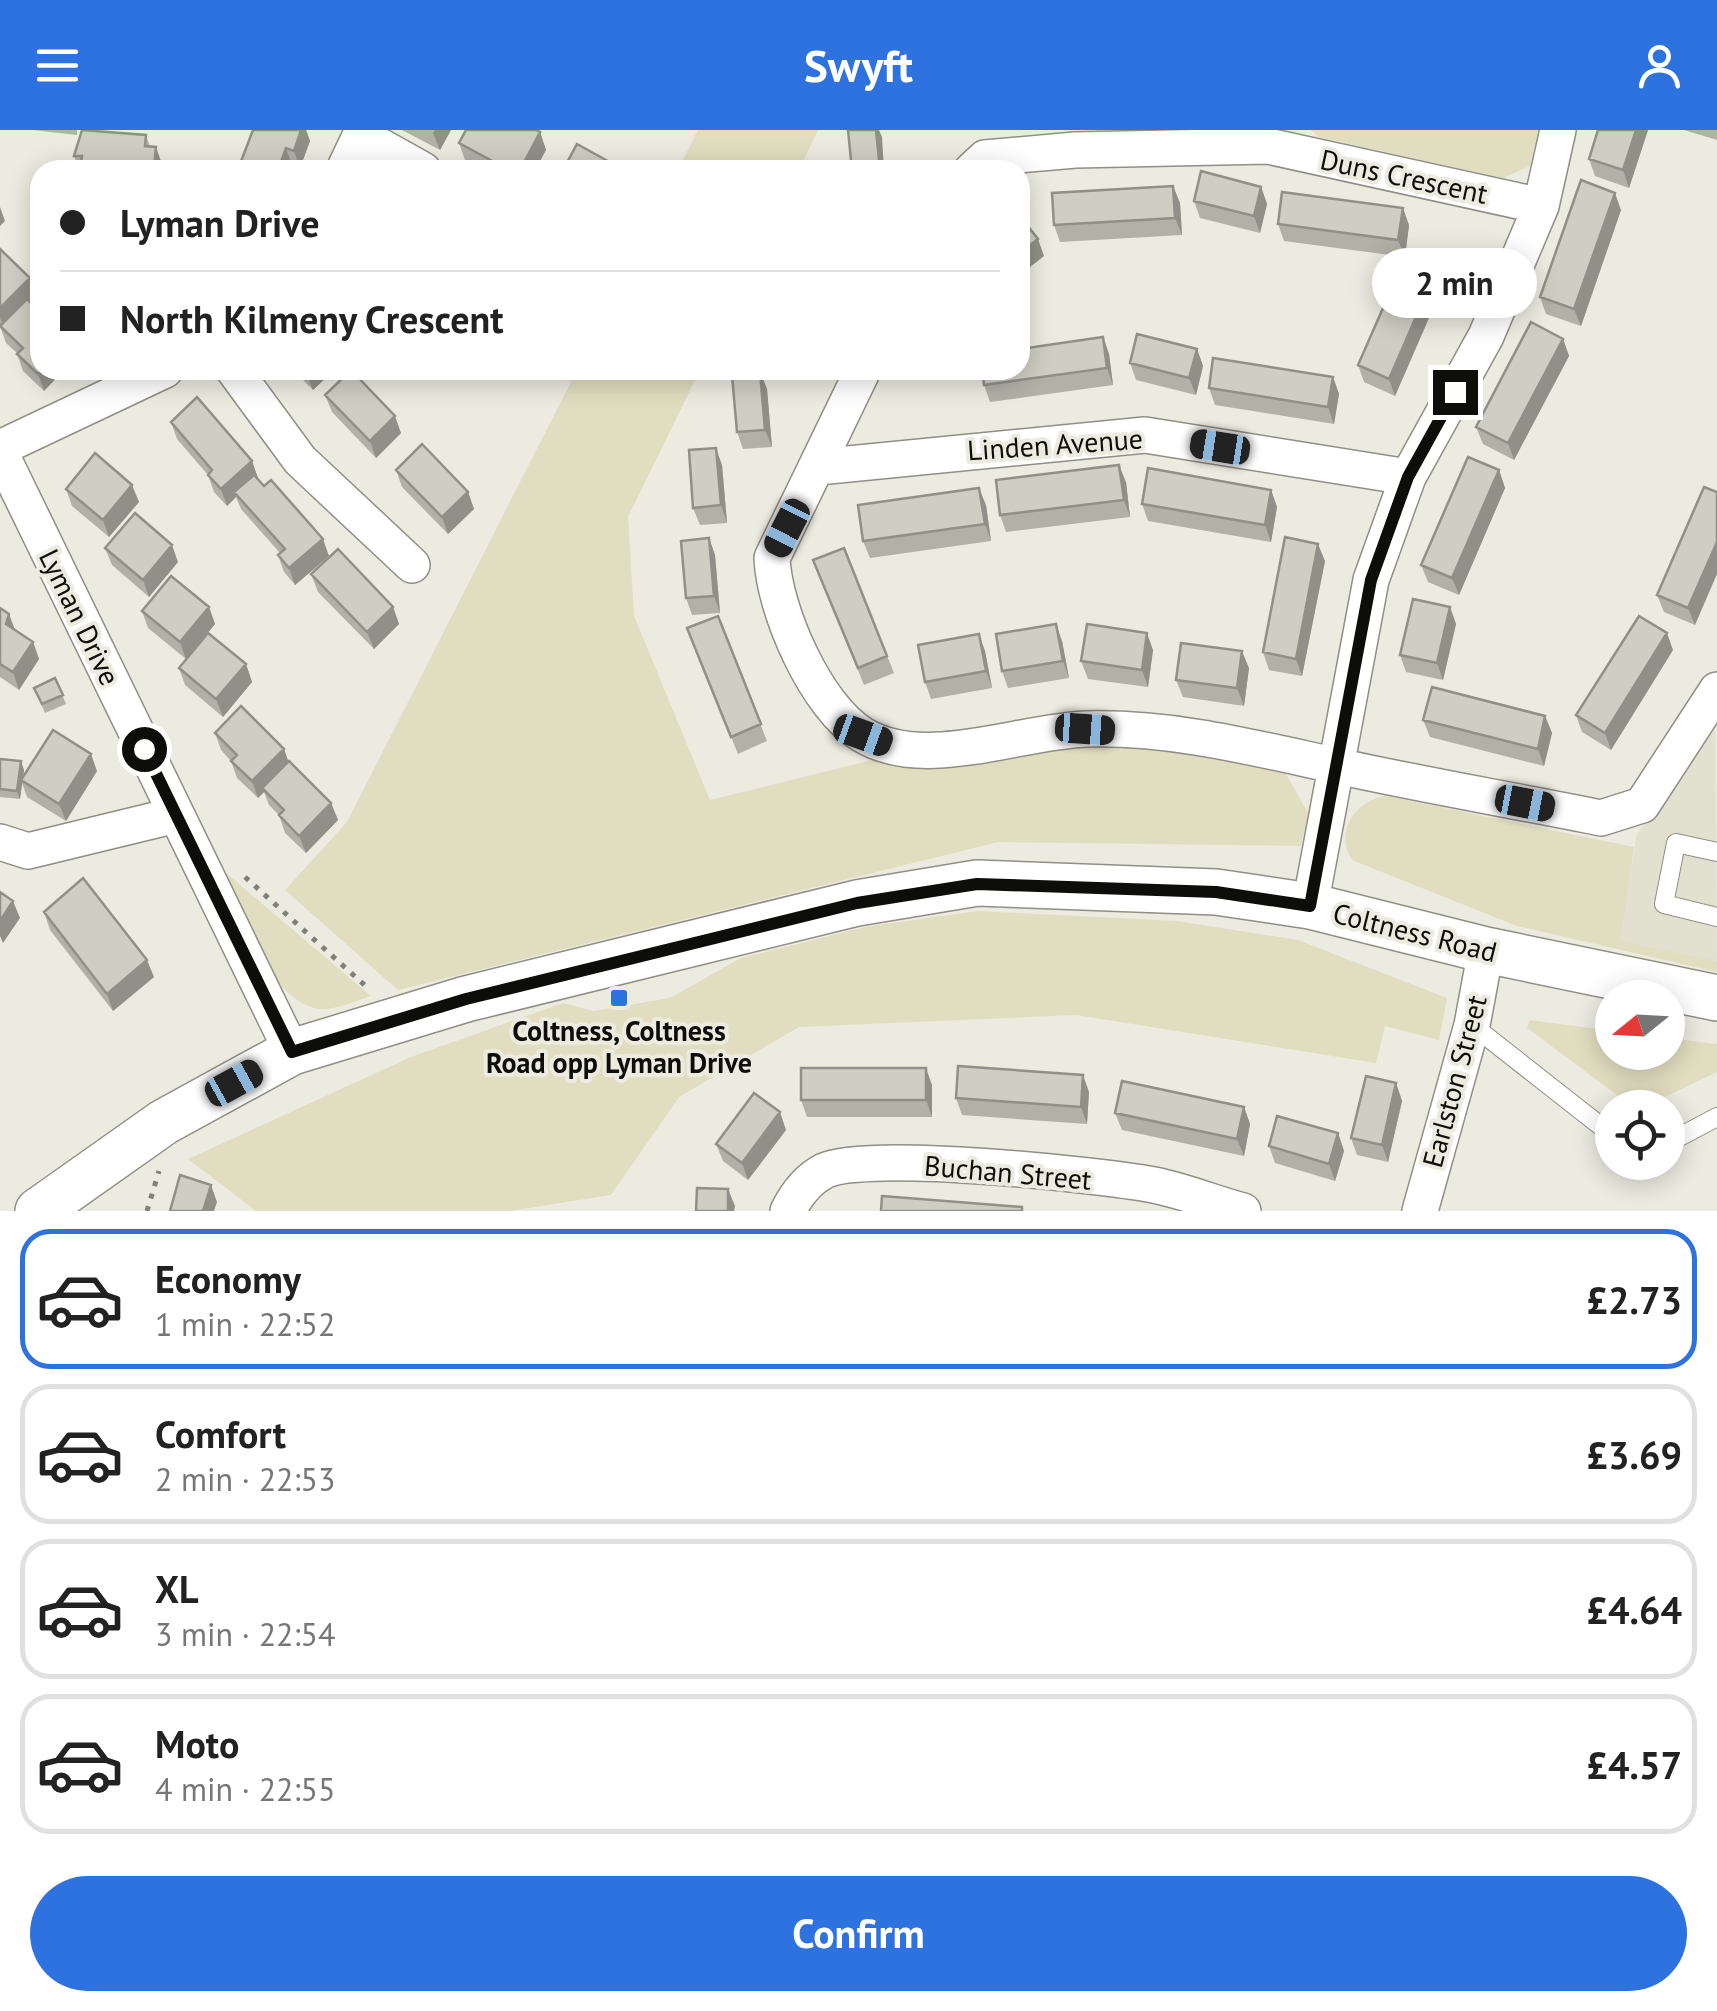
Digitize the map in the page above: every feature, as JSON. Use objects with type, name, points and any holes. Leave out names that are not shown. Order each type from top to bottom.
[{"type":"street","points":[[1310,906],[1371,580],[1408,477],[1486,336],[1541,206],[1558,130]]},
{"type":"street","points":[[349,160],[363,133],[407,160]]},
{"type":"street","name":"Duns Crescent","points":[[979,153],[1270,138],[1541,206]]},
{"type":"street","points":[[0,450],[144,380]]},
{"type":"street","points":[[241,380],[300,460],[412,565]]},
{"type":"street","points":[[858,380],[772,558],[773,588],[829,704],[863,735],[906,751],[1085,729],[1222,738],[1334,765],[1602,818],[1642,805],[1717,690]]},
{"type":"street","name":"Linden Avenue","points":[[818,467],[1144,435],[1408,477]]},
{"type":"street","name":"Lyman Drive","points":[[0,450],[292,1052]]},
{"type":"street","points":[[0,842],[28,852],[182,828]]},
{"type":"street","name":"Coltness Road","points":[[38,1211],[164,1122],[292,1052],[402,1018],[857,903],[977,884],[1216,892],[1310,906],[1486,950],[1717,998]]},
{"type":"street","name":"Earlston Street","points":[[1420,1211],[1472,1025],[1486,950]]},
{"type":"street","name":"Buchan Street","points":[[788,1211],[798,1192],[824,1171],[852,1164],[929,1163],[1153,1185],[1243,1211]]},
{"type":"lane","points":[[1717,852],[1676,843],[1664,904],[1717,917]]},
{"type":"lane","points":[[1472,1025],[1595,1123]]},
{"type":"lane","points":[[1685,1134],[1717,1117]]},
{"type":"path","points":[[182,828],[219,854],[402,1018]]},
{"type":"shaded area","points":[[698,130],[818,130],[804,160],[683,160]]},
{"type":"shaded area","points":[[1311,130],[1538,130],[1530,166],[1503,178],[1319,137]]},
{"type":"shaded area","points":[[572,380],[695,380],[628,517],[634,616],[710,800],[876,759],[1092,743],[1191,747],[1285,772],[1308,813],[1301,846],[998,842],[398,990],[285,890],[347,822]]},
{"type":"shaded area","points":[[1715,729],[1717,961],[1619,942],[1637,834]]},
{"type":"shaded area","points":[[1386,796],[1634,847],[1620,941],[1717,961],[1717,972],[1517,926],[1352,860],[1345,839],[1351,819],[1365,804]]},
{"type":"shaded area","points":[[213,862],[371,996],[326,1009],[311,1007],[295,998],[265,965]]},
{"type":"shaded area","points":[[977,911],[1177,921],[1298,940],[1447,998],[1439,1040],[1385,1026],[1376,1063],[1076,1015],[799,1027],[679,1097],[611,1195],[510,1211],[256,1211],[188,1159],[411,1057],[563,1003],[594,1011],[670,998],[741,958],[865,927]]},
{"type":"shaded area","points":[[1530,1020],[1595,1029],[1595,1070],[1685,1070],[1685,1040],[1717,1044],[1717,1072],[1679,1090],[1610,1090],[1527,1028]]},
{"type":"building","points":[[82,130],[146,135],[145,146],[156,147],[155,160],[81,160],[82,156],[74,156]]},
{"type":"building","points":[[253,130],[301,130],[294,151],[286,148],[282,160],[242,160]]},
{"type":"building","points":[[466,130],[540,132],[525,160],[490,160],[459,143]]},
{"type":"building","points":[[848,130],[876,130],[879,160],[851,160]]},
{"type":"building","points":[[1598,130],[1636,130],[1623,170],[1589,159]]},
{"type":"building","points":[[577,144],[606,160],[568,160]]},
{"type":"building","points":[[1201,171],[1261,187],[1254,216],[1194,201]]},
{"type":"building","points":[[1581,180],[1615,193],[1574,309],[1540,297]]},
{"type":"building","points":[[1173,186],[1175,218],[1054,225],[1052,193]]},
{"type":"building","points":[[1282,192],[1403,208],[1398,240],[1278,224]]},
{"type":"building","points":[[1030,229],[1038,239],[1030,245]]},
{"type":"building","points":[[0,249],[30,278],[0,308]]},
{"type":"building","points":[[1405,258],[1436,271],[1389,379],[1358,365]]},
{"type":"building","points":[[27,299],[30,302],[30,366],[17,354],[23,348],[0,326]]},
{"type":"building","points":[[1531,322],[1563,339],[1508,443],[1476,427]]},
{"type":"building","points":[[1137,334],[1197,349],[1189,378],[1130,363]]},
{"type":"building","points":[[1103,337],[1107,368],[1030,379],[1030,348]]},
{"type":"building","points":[[1213,358],[1333,377],[1328,407],[1209,388]]},
{"type":"building","points":[[341,380],[361,380],[395,416],[370,441],[325,395]]},
{"type":"building","points":[[732,380],[761,380],[765,430],[737,432]]},
{"type":"building","points":[[983,380],[1020,380],[984,385]]},
{"type":"building","points":[[197,397],[252,461],[221,489],[208,475],[212,470],[171,422]]},
{"type":"building","points":[[422,444],[468,492],[442,517],[396,470]]},
{"type":"building","points":[[716,448],[721,505],[693,508],[689,450]]},
{"type":"building","points":[[95,453],[132,485],[103,520],[66,489]]},
{"type":"building","points":[[1468,457],[1499,470],[1452,578],[1421,565]]},
{"type":"building","points":[[1119,465],[1124,500],[1000,515],[996,480]]},
{"type":"building","points":[[1148,468],[1271,490],[1265,525],[1142,504]]},
{"type":"building","points":[[254,475],[264,486],[271,480],[323,539],[289,568],[278,555],[285,549],[234,492]]},
{"type":"building","points":[[1704,487],[1717,492],[1717,542],[1688,608],[1657,595]]},
{"type":"building","points":[[979,488],[985,524],[863,541],[858,505]]},
{"type":"building","points":[[135,513],[172,545],[143,580],[105,548]]},
{"type":"building","points":[[1285,537],[1318,544],[1296,659],[1263,652]]},
{"type":"building","points":[[709,538],[714,596],[686,598],[681,541]]},
{"type":"building","points":[[844,548],[887,656],[858,668],[813,560]]},
{"type":"building","points":[[338,549],[393,607],[367,632],[311,574]]},
{"type":"building","points":[[171,576],[209,607],[180,642],[142,611]]},
{"type":"building","points":[[1413,599],[1450,607],[1437,663],[1400,655]]},
{"type":"building","points":[[0,608],[9,614],[6,624],[33,642],[13,672],[0,664]]},
{"type":"building","points":[[718,616],[761,724],[731,737],[687,628]]},
{"type":"building","points":[[1639,616],[1667,633],[1605,733],[1576,715]]},
{"type":"building","points":[[1056,624],[1063,661],[1002,671],[996,634]]},
{"type":"building","points":[[1087,624],[1147,633],[1142,670],[1081,661]]},
{"type":"building","points":[[208,633],[246,664],[216,699],[179,668]]},
{"type":"building","points":[[979,634],[986,671],[925,682],[918,645]]},
{"type":"building","points":[[1181,643],[1242,651],[1237,688],[1176,680]]},
{"type":"building","points":[[55,678],[63,695],[42,704],[34,688]]},
{"type":"building","points":[[1432,687],[1545,716],[1538,749],[1423,720]]},
{"type":"building","points":[[241,706],[284,749],[252,781],[231,761],[237,755],[215,733]]},
{"type":"building","points":[[53,730],[91,754],[59,804],[21,780]]},
{"type":"building","points":[[0,759],[21,761],[17,791],[0,789]]},
{"type":"building","points":[[289,761],[331,803],[299,836],[279,815],[284,810],[262,788]]},
{"type":"building","points":[[83,878],[147,960],[107,994],[44,912]]},
{"type":"building","points":[[0,892],[13,901],[0,921]]},
{"type":"building","points":[[958,1066],[1083,1075],[1081,1107],[956,1098]]},
{"type":"building","points":[[801,1068],[926,1068],[926,1100],[801,1100]]},
{"type":"building","points":[[1366,1076],[1396,1083],[1382,1145],[1351,1138]]},
{"type":"building","points":[[1122,1081],[1244,1107],[1237,1139],[1115,1113]]},
{"type":"building","points":[[754,1093],[780,1112],[742,1163],[716,1144]]},
{"type":"building","points":[[1277,1116],[1338,1133],[1329,1164],[1269,1146]]},
{"type":"building","points":[[180,1175],[211,1185],[203,1211],[170,1211]]},
{"type":"building","points":[[697,1188],[728,1189],[728,1211],[696,1211]]},
{"type":"building","points":[[882,1196],[1022,1207],[1022,1211],[881,1211]]},
{"type":"place","name":"Coltness, Coltness Road opp Lyman Drive","points":[[619,998]]},
{"type":"route","points":[[144,749],[292,1052],[466,999],[857,903],[977,884],[1216,892],[1310,906],[1371,580],[1408,477],[1455,392]]}]
